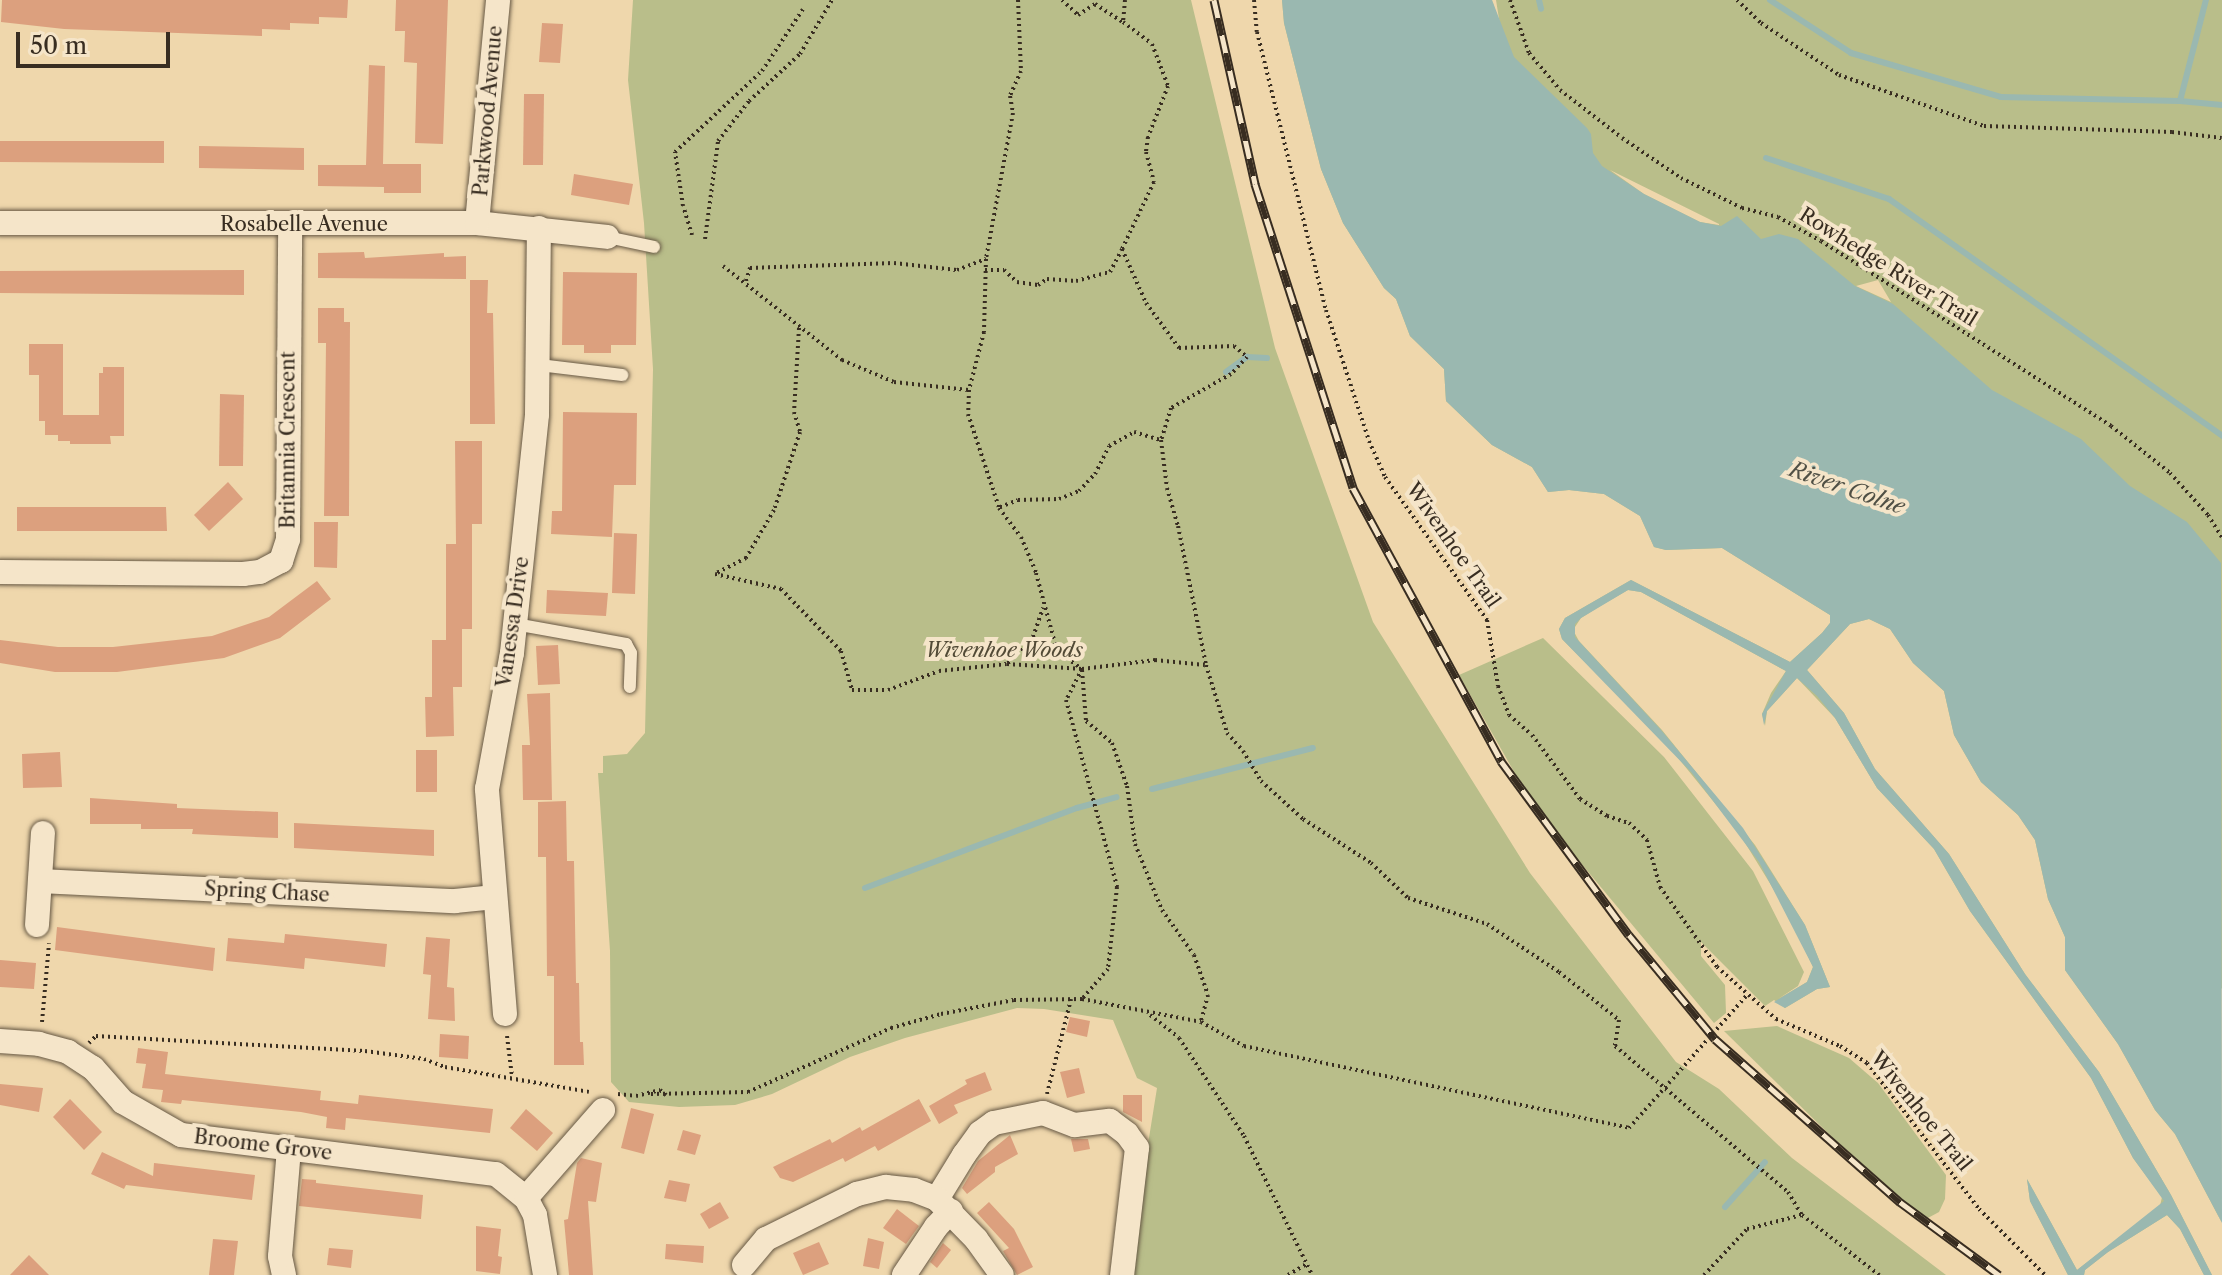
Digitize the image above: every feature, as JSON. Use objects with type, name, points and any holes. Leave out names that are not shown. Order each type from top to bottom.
[{"type":"street","name":"Parkwood Avenue","points":[[477,223],[498,0]]},
{"type":"street","name":"Rosabelle Avenue","points":[[0,223],[477,223],[607,237]]},
{"type":"street","name":"Britannia Crescent","points":[[0,572],[243,574],[260,572],[281,561],[288,539],[290,225]]},
{"type":"street","name":"Vanessa Drive","points":[[505,1014],[487,789],[515,624],[539,365],[539,228]]},
{"type":"street","points":[[37,925],[43,833]]},
{"type":"street","name":"Spring Chase","points":[[40,881],[455,901],[495,897]]},
{"type":"street","name":"Broome Grove","points":[[20,1043],[82,1060],[123,1102],[165,1129],[202,1140],[479,1170],[496,1174],[526,1198]]},
{"type":"street","points":[[545,1275],[541,1236],[526,1198],[605,1100]]},
{"type":"street","points":[[904,1275],[927,1238],[980,1133],[994,1123],[1043,1113],[1075,1125],[1110,1121],[1127,1134],[1137,1148],[1122,1275]]},
{"type":"street","points":[[284,1275],[280,1256],[289,1149]]},
{"type":"street","points":[[744,1265],[766,1239],[857,1194],[886,1187],[914,1190],[944,1205],[1002,1275]]},
{"type":"lane","points":[[607,237],[654,247]]},
{"type":"lane","points":[[539,365],[622,375]]},
{"type":"lane","points":[[515,624],[626,644],[631,653],[630,687]]},
{"type":"path","points":[[705,239],[718,141],[749,101],[800,54],[832,0]]},
{"type":"path","points":[[1018,0],[1021,71],[1010,96],[1013,113],[986,259],[984,332],[969,390],[968,414],[999,507],[1021,537],[1036,573],[1057,651],[1082,669],[1086,721],[1112,743],[1127,786],[1135,844],[1162,910],[1194,955],[1208,995],[1201,1022]]},
{"type":"path","points":[[985,270],[1004,270],[1017,282],[1038,285],[1047,279],[1076,281],[1110,272],[1154,182],[1146,152],[1148,137],[1168,86],[1152,44],[1095,4],[1078,15],[1062,0]]},
{"type":"path","points":[[1123,22],[1125,0]]},
{"type":"path","name":"Wivenhoe Trail","points":[[1254,0],[1257,32],[1326,310],[1369,441],[1385,477],[1487,620],[1498,686],[1509,715],[1532,735],[1580,799],[1607,816],[1629,823],[1647,840],[1660,887],[1717,967],[1776,1019],[1840,1046],[1867,1063],[1979,1209],[2045,1275]]},
{"type":"path","name":"Rowhedge River Trail","points":[[1510,0],[1529,53],[1560,90],[1622,138],[1681,178],[1742,208],[1778,217],[1821,241],[2111,426],[2170,473],[2208,515],[2222,537]]},
{"type":"path","points":[[1737,0],[1761,23],[1839,75],[1984,126],[2172,132],[2222,138]]},
{"type":"path","points":[[692,235],[683,206],[675,152],[762,71],[803,9]]},
{"type":"path","points":[[1122,249],[1146,303],[1179,348],[1234,346],[1247,357],[1231,374],[1171,408],[1161,440],[1167,488],[1178,526],[1206,665],[1227,733],[1243,751],[1261,781],[1303,819],[1371,863],[1408,898],[1487,924],[1559,972],[1619,1020],[1615,1046],[1788,1192],[1802,1215],[1879,1275]]},
{"type":"path","points":[[746,281],[750,268],[894,263],[957,270],[986,259]]},
{"type":"path","points":[[723,266],[746,281],[799,328],[842,360],[894,382],[969,390]]},
{"type":"path","points":[[799,328],[794,412],[800,432],[774,510],[746,558],[715,574],[781,589],[841,651],[852,690],[888,690],[939,671],[1007,664],[1082,669],[1155,660],[1206,665]]},
{"type":"path","points":[[999,507],[1018,500],[1059,499],[1079,491],[1095,474],[1109,446],[1134,432],[1161,440]]},
{"type":"path","points":[[1007,664],[1033,637],[1044,605]]},
{"type":"path","points":[[1082,669],[1066,700],[1117,887],[1116,920],[1108,969],[1082,999]]},
{"type":"path","points":[[20,1043],[50,944],[37,925]]},
{"type":"path","points":[[82,1060],[88,1043],[96,1036],[365,1051],[512,1077],[605,1100],[651,1094],[748,1092],[891,1028],[941,1014],[1014,1000],[1082,999],[1201,1022],[1244,1046],[1629,1128],[1747,995]]},
{"type":"path","points":[[1043,1113],[1071,999]]},
{"type":"path","points":[[1146,1013],[1179,1038],[1244,1136],[1312,1275]]},
{"type":"path","points":[[505,1014],[512,1077]]},
{"type":"path","points":[[1704,1275],[1747,1229],[1802,1215]]},
{"type":"path","points":[[1288,1275],[1306,1264]]},
{"type":"green space","name":"Wivenhoe Woods","points":[[633,0],[1191,0],[1275,348],[1373,622],[1530,873],[1676,1062],[1719,1089],[1792,1158],[1946,1275],[1127,1275],[1157,1088],[1137,1078],[1113,1020],[1044,1009],[1017,1008],[905,1038],[850,1057],[772,1094],[735,1105],[679,1107],[629,1102],[611,1082],[610,951],[598,773],[603,773],[603,756],[627,754],[645,733],[653,369],[644,223],[628,80]]},
{"type":"green space","points":[[1282,0],[1908,549],[2222,1223],[2175,1134],[2155,1110],[2118,1044],[2065,970],[2065,937],[2048,899],[2035,840],[2018,815],[1981,782],[1954,735],[1944,691],[1913,663],[1890,629],[1869,619],[1850,624],[1807,670],[1844,713],[1875,769],[1949,854],[2025,974],[2099,1072],[2171,1195],[2212,1275],[2204,1275],[2180,1229],[2167,1215],[2108,1252],[2085,1270],[2084,1275],[2068,1275],[2030,1201],[2027,1179],[2077,1270],[2160,1206],[2162,1197],[2133,1158],[2091,1078],[1970,911],[1934,849],[1877,788],[1835,718],[1797,678],[1767,711],[1765,726],[1762,714],[1786,671],[1641,592],[1628,590],[1581,618],[1573,630],[1579,641],[1662,730],[1755,845],[1805,925],[1830,987],[1817,989],[1785,1008],[1774,1000],[1765,1006],[1701,942],[1701,956],[1725,985],[1726,1013],[1714,1023],[1545,820],[1525,791],[1459,675],[1543,638],[1664,757],[1753,871],[1804,972],[1798,986],[1778,999],[1807,982],[1813,967],[1787,911],[1739,833],[1670,748],[1562,639],[1559,629],[1565,618],[1631,580],[1790,662],[1822,633],[1830,623],[1830,615],[1722,548],[1666,550],[1654,547],[1640,516],[1604,494],[1569,490],[1548,492],[1532,467],[1492,445],[1446,401],[1444,369],[1410,336],[1396,299],[1384,288],[1343,223],[1321,169],[1284,23]]},
{"type":"green space","points":[[1492,0],[1500,25],[1496,0],[2222,0],[2222,989],[1539,232]],"holes":[[[1610,170],[1719,224],[1719,225],[1700,222],[1644,194]],[[1878,280],[1891,302],[1856,286]]]},
{"type":"green space","points":[[1777,1026],[1849,1058],[1878,1083],[1946,1175],[1945,1199],[1939,1212],[1926,1219],[1902,1199],[1833,1138],[1724,1031]]},
{"type":"water","name":"River Colne","points":[[1282,0],[1492,0],[1514,57],[1587,128],[1591,134],[1593,153],[1602,166],[1644,194],[1700,222],[1721,226],[1737,216],[1761,239],[1779,234],[1798,239],[1855,286],[1893,304],[1992,390],[2081,439],[2130,486],[2187,522],[2221,563],[2222,1223],[2175,1134],[2155,1110],[2118,1044],[2065,970],[2065,937],[2048,899],[2035,840],[2018,815],[1981,782],[1954,735],[1944,691],[1913,663],[1890,629],[1869,619],[1850,624],[1807,670],[1844,713],[1875,769],[1949,854],[2025,974],[2099,1072],[2171,1195],[2212,1275],[2204,1275],[2180,1229],[2167,1215],[2108,1252],[2085,1270],[2084,1275],[2068,1275],[2030,1201],[2027,1179],[2077,1270],[2164,1201],[2133,1158],[2091,1078],[1970,911],[1934,849],[1877,788],[1835,718],[1817,696],[1797,678],[1767,711],[1764,725],[1762,714],[1786,671],[1641,592],[1628,590],[1581,618],[1575,624],[1575,637],[1661,730],[1743,828],[1805,925],[1830,987],[1817,989],[1785,1008],[1774,1002],[1807,982],[1813,967],[1759,862],[1692,773],[1562,639],[1559,629],[1565,618],[1631,580],[1790,662],[1822,633],[1830,623],[1830,615],[1722,548],[1666,550],[1654,547],[1640,516],[1604,494],[1569,490],[1548,492],[1532,467],[1492,445],[1446,401],[1444,369],[1410,336],[1396,299],[1384,288],[1343,223],[1321,169],[1284,23]]},
{"type":"building","points":[[2,0],[348,0],[347,18],[319,17],[319,24],[290,23],[290,30],[262,29],[262,36],[64,29],[1,22]]},
{"type":"building","points":[[396,0],[448,0],[443,144],[415,143],[417,63],[404,62],[405,31],[395,31]]},
{"type":"building","points":[[542,23],[563,24],[560,63],[539,62]]},
{"type":"building","points":[[369,65],[385,66],[383,164],[421,164],[421,193],[384,193],[384,187],[318,186],[318,165],[366,165]]},
{"type":"building","points":[[524,94],[544,94],[543,165],[523,165]]},
{"type":"building","points":[[0,141],[164,141],[164,163],[0,162]]},
{"type":"building","points":[[199,146],[304,148],[304,170],[199,168]]},
{"type":"building","points":[[574,174],[633,184],[629,205],[571,195]]},
{"type":"building","points":[[364,252],[365,258],[444,253],[444,257],[466,256],[466,279],[318,278],[318,253]]},
{"type":"building","points":[[244,270],[244,295],[0,293],[0,271]]},
{"type":"building","points":[[563,272],[637,273],[636,345],[611,345],[611,353],[584,353],[584,345],[562,345]]},
{"type":"building","points":[[470,280],[488,280],[487,313],[493,313],[495,424],[470,424]]},
{"type":"building","points":[[318,308],[344,308],[344,322],[350,322],[349,516],[324,516],[326,343],[318,343]]},
{"type":"building","points":[[29,344],[63,344],[63,415],[99,415],[99,373],[103,373],[103,367],[124,367],[124,436],[110,436],[111,444],[70,444],[70,441],[58,441],[58,435],[45,435],[45,421],[39,421],[39,375],[29,375]]},
{"type":"building","points":[[220,394],[244,395],[243,466],[219,466]]},
{"type":"building","points":[[563,412],[637,413],[636,485],[614,485],[612,537],[551,534],[552,511],[562,511]]},
{"type":"building","points":[[455,441],[482,441],[482,524],[472,524],[472,629],[462,629],[462,687],[453,687],[454,736],[426,737],[425,697],[432,697],[432,640],[446,640],[446,544],[456,544]]},
{"type":"building","points":[[228,482],[243,499],[209,531],[194,515]]},
{"type":"building","points":[[17,507],[166,507],[167,531],[17,531]]},
{"type":"building","points":[[314,522],[338,522],[337,568],[314,567]]},
{"type":"building","points":[[614,533],[637,534],[635,594],[612,593]]},
{"type":"building","points":[[317,581],[331,599],[280,638],[224,658],[117,672],[55,672],[0,663],[0,640],[58,647],[113,647],[212,636],[269,617]]},
{"type":"building","points":[[547,590],[608,593],[606,616],[546,613]]},
{"type":"building","points":[[558,645],[560,684],[538,685],[536,646]]},
{"type":"building","points":[[550,693],[552,800],[523,800],[522,745],[530,745],[527,694]]},
{"type":"building","points":[[416,750],[437,750],[437,792],[416,792]]},
{"type":"building","points":[[60,752],[62,787],[23,788],[22,754]]},
{"type":"building","points":[[90,798],[177,804],[177,808],[278,812],[278,838],[192,834],[193,829],[141,829],[141,824],[90,824]]},
{"type":"building","points":[[566,801],[567,861],[574,861],[576,983],[579,983],[580,1042],[583,1042],[584,1065],[554,1065],[554,976],[547,976],[546,857],[538,857],[538,802]]},
{"type":"building","points":[[294,823],[434,830],[434,856],[294,848]]},
{"type":"building","points":[[57,927],[215,948],[213,971],[55,950]]},
{"type":"building","points":[[285,934],[387,944],[385,967],[305,958],[304,969],[226,961],[228,938],[284,943]]},
{"type":"building","points":[[426,937],[450,939],[447,987],[454,988],[455,1021],[428,1019],[431,975],[423,974]]},
{"type":"building","points":[[0,960],[36,963],[34,989],[0,987]]},
{"type":"building","points":[[1070,1017],[1090,1021],[1087,1037],[1066,1032]]},
{"type":"building","points":[[440,1034],[469,1036],[468,1059],[439,1057]]},
{"type":"building","points":[[138,1048],[168,1052],[165,1074],[321,1091],[320,1100],[358,1104],[359,1095],[493,1109],[490,1133],[346,1118],[345,1130],[326,1128],[327,1117],[301,1112],[182,1100],[181,1104],[161,1102],[163,1090],[142,1088],[146,1064],[136,1063]]},
{"type":"building","points":[[1079,1068],[1085,1093],[1067,1098],[1060,1072]]},
{"type":"building","points":[[985,1072],[992,1090],[954,1105],[958,1113],[939,1124],[929,1106],[967,1084],[965,1080]]},
{"type":"building","points":[[0,1084],[43,1088],[39,1112],[0,1105]]},
{"type":"building","points":[[1123,1095],[1142,1095],[1142,1122],[1123,1112]]},
{"type":"building","points":[[70,1099],[102,1132],[84,1150],[53,1117]]},
{"type":"building","points":[[919,1099],[931,1121],[878,1151],[875,1146],[845,1162],[843,1158],[793,1182],[780,1178],[773,1167],[830,1139],[832,1143],[860,1127],[862,1131]]},
{"type":"building","points":[[631,1108],[654,1114],[644,1154],[621,1148]]},
{"type":"building","points":[[526,1109],[553,1133],[537,1151],[510,1128]]},
{"type":"building","points":[[683,1130],[701,1135],[695,1155],[677,1150]]},
{"type":"building","points":[[1010,1135],[1018,1154],[995,1167],[995,1172],[967,1194],[962,1188],[978,1161]]},
{"type":"building","points":[[1071,1139],[1088,1139],[1090,1149],[1074,1152]]},
{"type":"building","points":[[102,1152],[153,1176],[154,1163],[255,1175],[252,1200],[126,1185],[124,1189],[91,1174]]},
{"type":"building","points":[[581,1158],[602,1163],[596,1202],[588,1201],[593,1275],[569,1275],[564,1220],[568,1219],[577,1163]]},
{"type":"building","points":[[302,1179],[423,1195],[421,1219],[299,1206]]},
{"type":"building","points":[[669,1180],[690,1184],[686,1202],[664,1198]]},
{"type":"building","points":[[720,1202],[729,1218],[709,1229],[700,1214]]},
{"type":"building","points":[[989,1202],[1014,1229],[1033,1267],[1017,1275],[1003,1251],[1009,1248],[977,1213]]},
{"type":"building","points":[[897,1209],[919,1226],[906,1244],[883,1228]]},
{"type":"building","points":[[476,1226],[501,1229],[500,1274],[476,1271]]},
{"type":"building","points":[[868,1238],[884,1242],[879,1269],[863,1266]]},
{"type":"building","points":[[213,1239],[238,1241],[234,1275],[209,1275]]},
{"type":"building","points":[[819,1242],[829,1264],[803,1275],[793,1253]]},
{"type":"building","points":[[943,1243],[951,1250],[937,1268],[930,1262]]},
{"type":"building","points":[[666,1244],[704,1246],[703,1263],[665,1259]]},
{"type":"building","points":[[329,1248],[353,1250],[351,1268],[327,1265]]},
{"type":"building","points":[[29,1255],[49,1275],[10,1275]]},
{"type":"waterway","points":[[1539,0],[1541,9]]},
{"type":"waterway","points":[[1770,0],[1851,53],[2001,97],[2180,101],[2222,105]]},
{"type":"waterway","points":[[2180,101],[2206,0]]},
{"type":"waterway","points":[[1766,158],[1889,199],[2222,436]]},
{"type":"waterway","points":[[1226,372],[1247,357],[1267,358]]},
{"type":"waterway","points":[[1152,789],[1313,748]]},
{"type":"waterway","points":[[865,888],[1077,808],[1117,797]]},
{"type":"waterway","points":[[1725,1207],[1765,1162]]},
{"type":"railway","points":[[1214,0],[1255,184],[1353,488],[1501,761],[1629,935],[1715,1039],[1900,1202],[1999,1275]]}]
